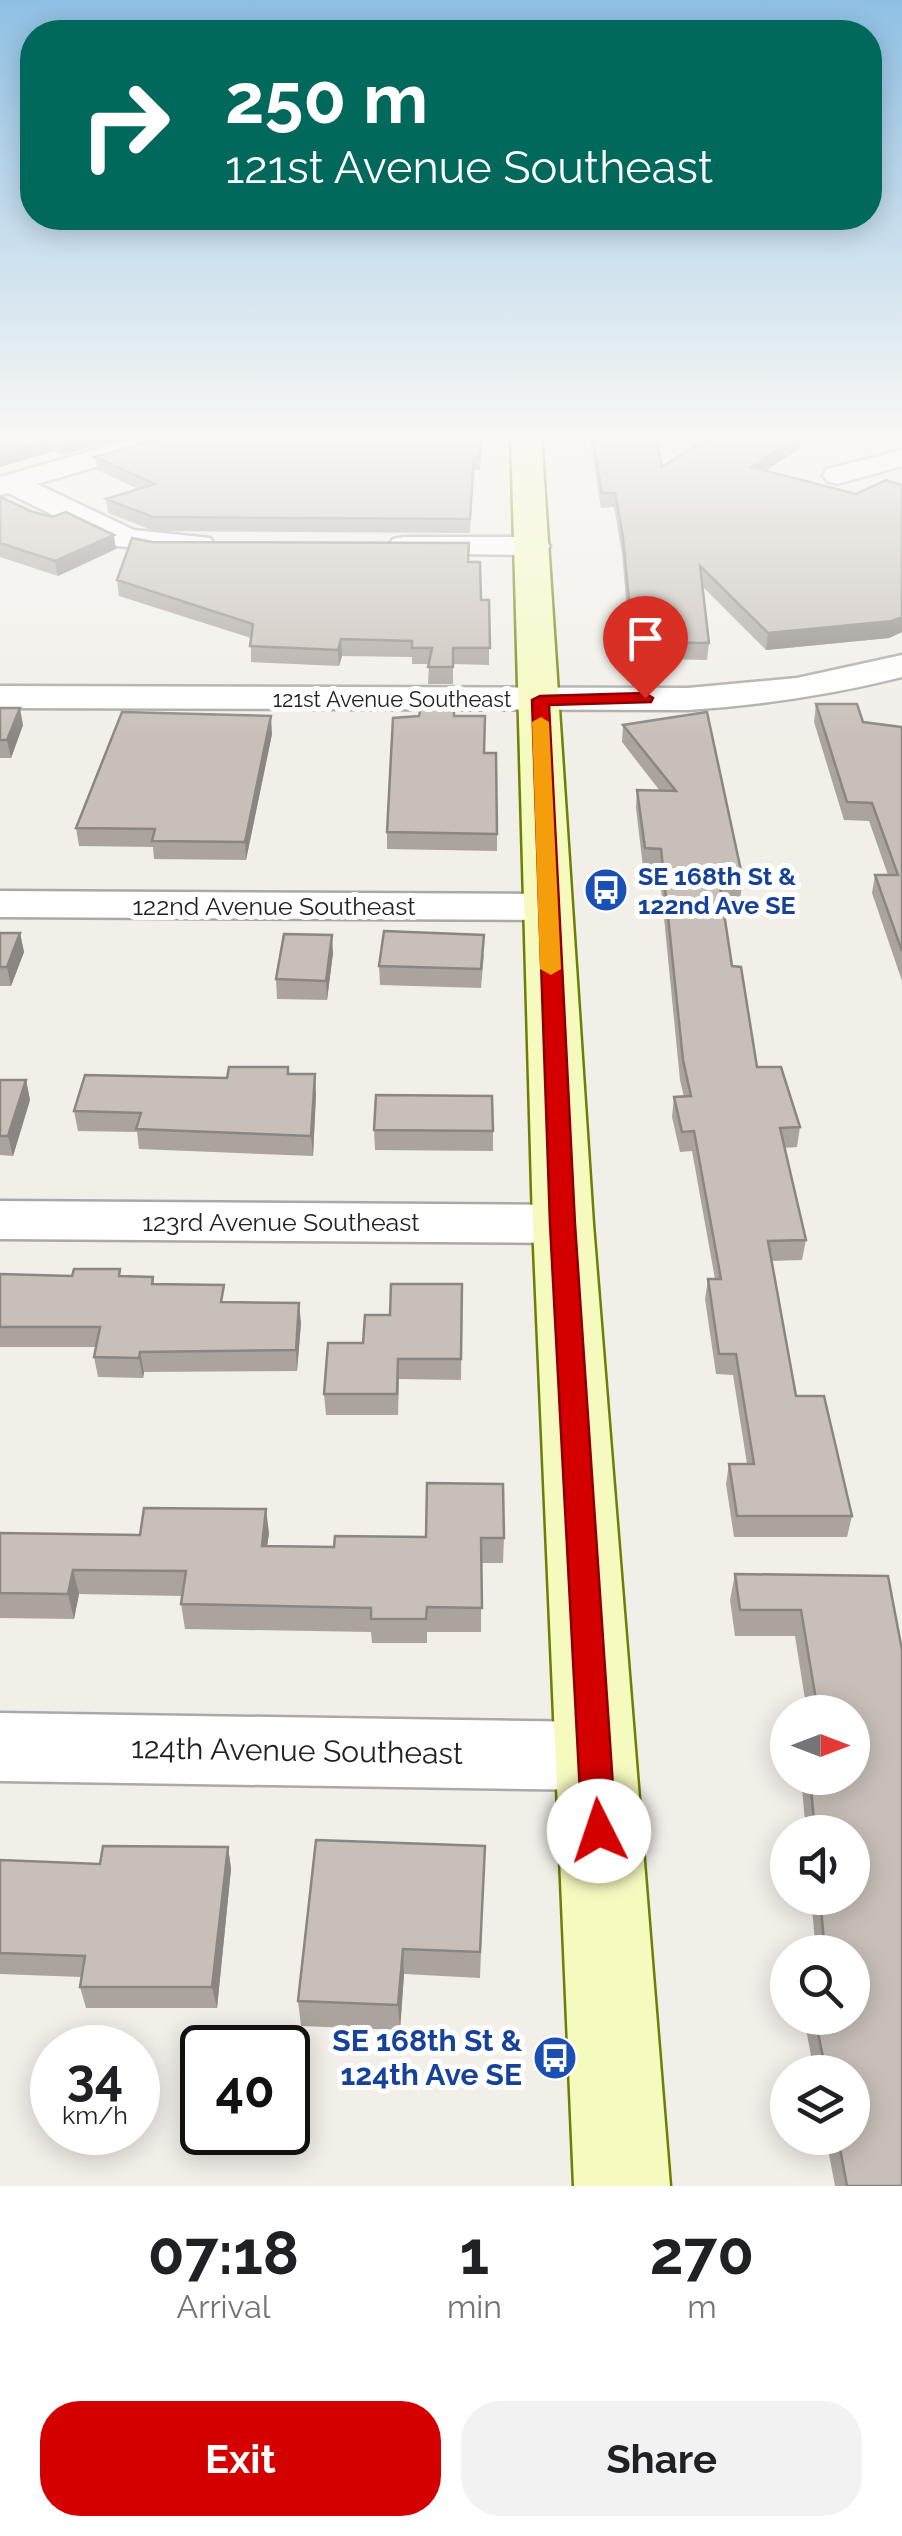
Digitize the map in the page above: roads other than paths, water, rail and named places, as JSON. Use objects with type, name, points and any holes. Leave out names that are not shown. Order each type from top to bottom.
[{"type":"street","points":[[124,537],[154,544],[225,546]]},
{"type":"street","points":[[533,537],[563,1224],[622,2186]]},
{"type":"street","points":[[364,546],[534,546]]},
{"type":"street","name":"121st Avenue Southeast","points":[[0,697],[540,700],[746,695],[896,675]]},
{"type":"street","name":"122nd Avenue Southeast","points":[[0,904],[548,907]]},
{"type":"street","name":"123rd Avenue Southeast","points":[[0,1220],[563,1224]]},
{"type":"street","name":"124th Avenue Southeast","points":[[0,1747],[594,1756]]},
{"type":"place","name":"SE 168th St & 122nd Ave SE","points":[[606,890]]},
{"type":"place","name":"SE 168th St & 124th Ave SE","points":[[555,2058]]}]
